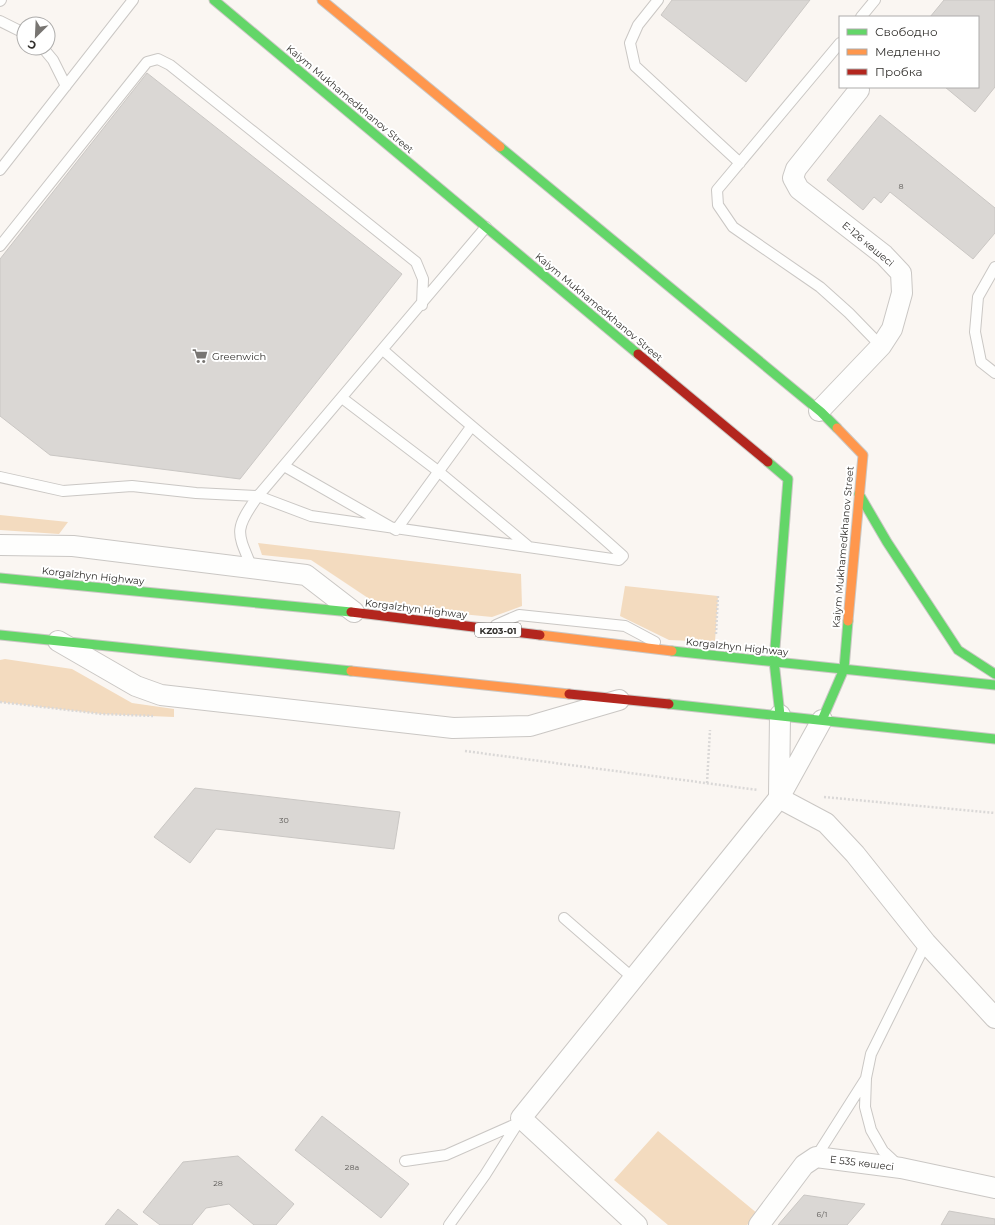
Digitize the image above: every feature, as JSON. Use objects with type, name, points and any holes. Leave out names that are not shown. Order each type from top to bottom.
[{"type":"main road","name":"Kaiym Mukhamedkhanov Street","points":[[214,0],[788,478],[774,661],[780,715]]},
{"type":"main road","name":"Kaiym Mukhamedkhanov Street","points":[[322,0],[819,411],[863,455],[844,669],[822,720]]},
{"type":"main road","points":[[859,494],[958,650],[995,674]]},
{"type":"main road","name":"Korgalzhyn Highway","points":[[0,578],[354,612],[669,650],[995,685]]},
{"type":"main road","points":[[0,635],[622,698],[995,739]]},
{"type":"street","name":"Е-126 көшесі","points":[[819,411],[881,346],[892,330],[902,293],[901,273],[884,255],[799,190],[793,178],[796,169],[859,90]]},
{"type":"street","points":[[0,545],[73,546],[253,570],[306,575],[354,612]]},
{"type":"street","points":[[58,641],[136,686],[161,695],[453,728],[530,726],[622,698]]},
{"type":"street","points":[[779,795],[780,715]]},
{"type":"street","points":[[637,1225],[519,1121],[779,795],[822,720]]},
{"type":"street","points":[[779,795],[826,823],[855,854],[926,943],[995,1018]]},
{"type":"street","name":"Е 535 көшесі","points":[[759,1225],[804,1165],[816,1157],[901,1168],[995,1188]]},
{"type":"lane","points":[[0,170],[133,0]]},
{"type":"lane","points":[[658,0],[638,25],[630,43],[635,66],[740,163]]},
{"type":"lane","points":[[862,16],[875,0]]},
{"type":"lane","points":[[0,21],[16,30]]},
{"type":"lane","points":[[839,43],[717,190],[718,205],[733,226],[820,287],[881,346]]},
{"type":"lane","points":[[50,56],[66,86]]},
{"type":"lane","points":[[0,246],[147,62],[158,59],[170,64],[416,262],[423,279],[422,305]]},
{"type":"lane","points":[[253,570],[241,541],[240,529],[243,517],[258,496],[422,305],[486,227]]},
{"type":"lane","points":[[995,268],[978,297],[975,332],[981,362],[995,373]]},
{"type":"lane","points":[[0,477],[63,491],[132,486],[196,493],[258,496],[311,516],[396,530],[529,546],[619,560],[623,556],[573,510],[471,427],[383,350]]},
{"type":"lane","points":[[342,398],[438,471],[529,546]]},
{"type":"lane","points":[[396,530],[471,427]]},
{"type":"lane","points":[[284,466],[396,530]]},
{"type":"lane","points":[[487,628],[519,615],[625,626],[669,650]]},
{"type":"lane","points":[[0,641],[18,637]]},
{"type":"lane","points":[[564,918],[633,978]]},
{"type":"lane","points":[[901,1168],[883,1151],[871,1130],[864,1107],[866,1078],[871,1054],[926,943]]},
{"type":"lane","points":[[816,1157],[866,1078]]},
{"type":"lane","points":[[404,1161],[446,1155],[519,1121]]},
{"type":"lane","points":[[449,1225],[485,1175],[519,1121]]},
{"type":"path","points":[[716,635],[718,596]]},
{"type":"path","points":[[0,702],[102,714],[159,716]]},
{"type":"path","points":[[707,784],[710,733]]},
{"type":"path","points":[[458,749],[779,795]]},
{"type":"path","points":[[821,797],[995,814]]},
{"type":"shaded area","points":[[0,515],[68,522],[59,534],[0,530]]},
{"type":"shaded area","points":[[258,543],[521,574],[522,606],[492,617],[380,606],[311,560],[262,555]]},
{"type":"shaded area","points":[[625,586],[718,596],[715,642],[669,640],[620,616]]},
{"type":"shaded area","points":[[5,659],[72,669],[132,703],[174,709],[174,717],[102,714],[0,702],[0,660]]},
{"type":"shaded area","points":[[658,1131],[758,1214],[747,1225],[668,1225],[614,1180]]},
{"type":"building","points":[[672,0],[810,0],[746,82],[661,15]]},
{"type":"building","points":[[944,0],[995,0],[995,87],[975,112],[946,88],[979,88],[979,16],[931,16]]},
{"type":"building","points":[[147,73],[402,274],[240,479],[50,455],[0,416],[0,259]]},
{"type":"building","points":[[880,115],[995,208],[995,233],[973,259],[890,192],[881,203],[874,197],[863,210],[827,180]]},
{"type":"building","points":[[195,788],[400,812],[394,849],[216,829],[190,863],[154,837]]},
{"type":"building","points":[[322,1116],[409,1184],[381,1218],[295,1150]]},
{"type":"building","points":[[238,1156],[294,1204],[276,1225],[254,1225],[229,1204],[206,1208],[192,1225],[160,1225],[143,1212],[183,1162]]},
{"type":"building","points":[[804,1195],[865,1204],[847,1225],[778,1225]]},
{"type":"building","points":[[118,1209],[138,1225],[105,1225]]},
{"type":"building","points":[[949,1211],[995,1219],[995,1225],[941,1225]]},
{"type":"traffic: fast","points":[[214,0],[638,354]]},
{"type":"traffic: fast","points":[[500,147],[821,412],[837,428]]},
{"type":"traffic: fast","points":[[768,462],[788,479],[774,661],[780,715]]},
{"type":"traffic: fast","points":[[859,494],[887,542],[958,650],[995,674]]},
{"type":"traffic: fast","points":[[0,578],[351,612]]},
{"type":"traffic: fast","points":[[822,720],[844,669],[848,621]]},
{"type":"traffic: fast","points":[[0,635],[351,671]]},
{"type":"traffic: fast","points":[[672,651],[995,685]]},
{"type":"traffic: fast","points":[[669,704],[995,739]]},
{"type":"traffic: slow","points":[[322,0],[500,147]]},
{"type":"traffic: slow","points":[[837,428],[863,455],[848,621]]},
{"type":"traffic: slow","points":[[540,635],[672,651]]},
{"type":"traffic: slow","points":[[351,671],[569,694]]},
{"type":"traffic: jam","points":[[638,354],[768,462]]},
{"type":"traffic: jam","points":[[351,612],[540,635]]},
{"type":"traffic: jam","points":[[569,694],[669,704]]},
{"type":"place","name":"Greenwich","points":[[200,356]]}]
